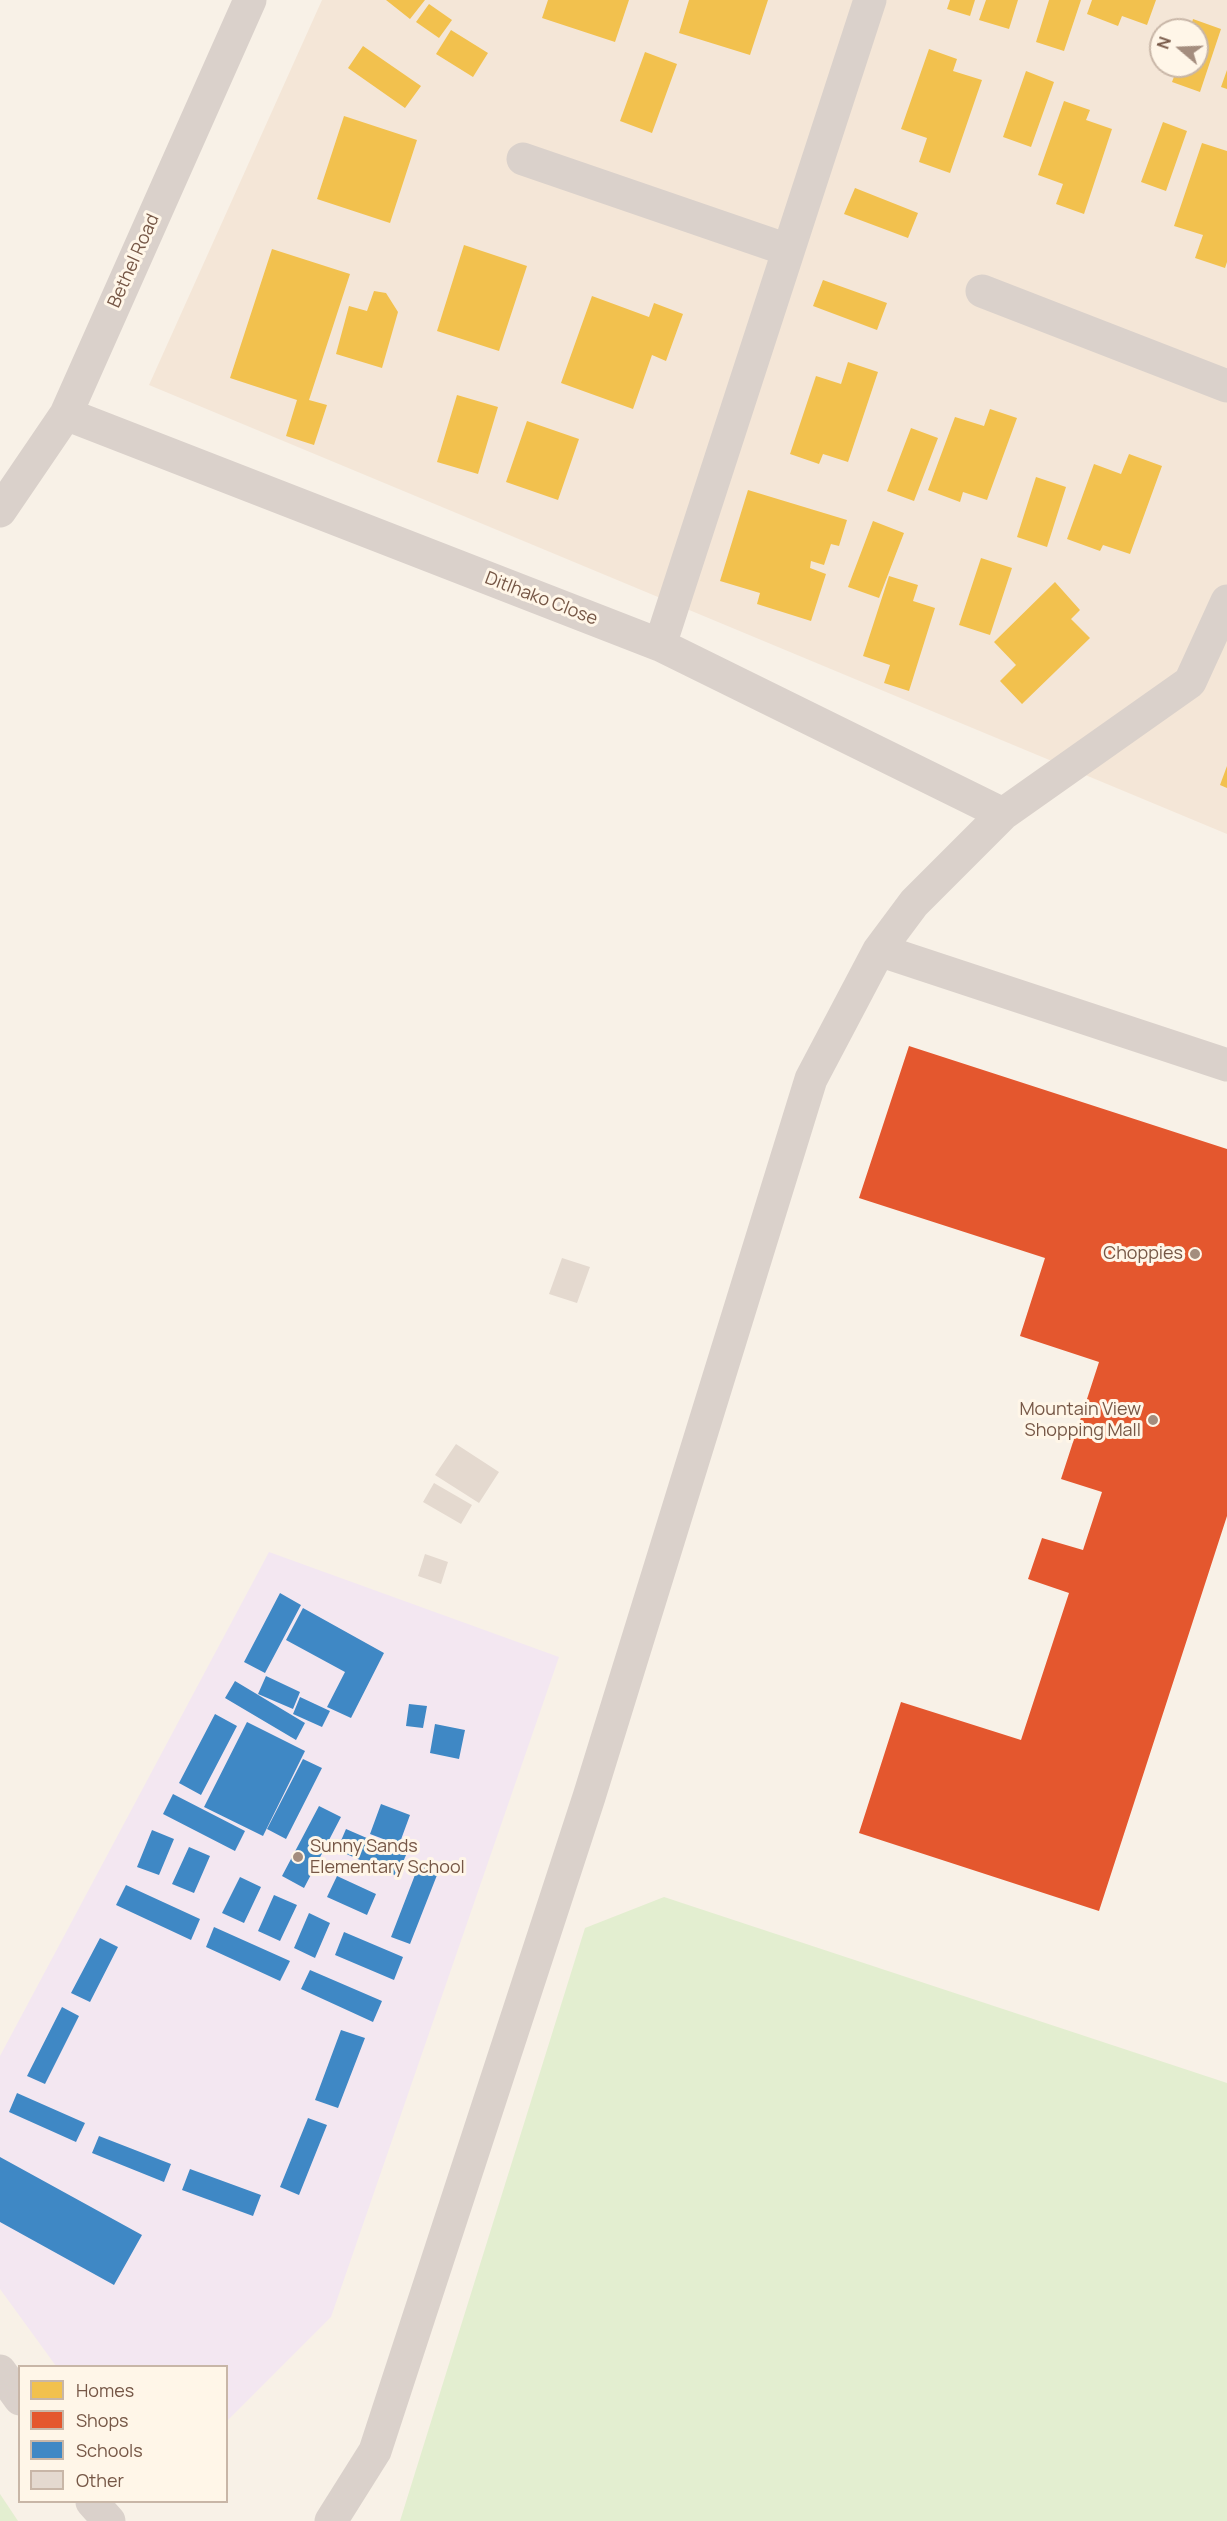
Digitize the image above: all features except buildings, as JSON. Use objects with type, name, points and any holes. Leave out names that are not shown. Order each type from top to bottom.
[{"type":"street","name":"Bethel Road","points":[[0,511],[66,414],[250,0]]},
{"type":"street","points":[[660,645],[870,0]]},
{"type":"street","points":[[523,159],[788,250]]},
{"type":"street","points":[[982,291],[1227,386]]},
{"type":"street","name":"Ditlhako Close","points":[[66,414],[660,645],[1003,814]]},
{"type":"street","points":[[331,2521],[375,2451],[589,1797],[811,1079],[879,950],[914,903],[1003,814],[1190,681],[1226,607]]},
{"type":"street","points":[[879,950],[1227,1065]]},
{"type":"street","points":[[0,2371],[18,2396]]},
{"type":"street","points":[[93,2503],[109,2521]]},
{"type":"shaded area","points":[[322,0],[1227,0],[1227,834],[149,385]]},
{"type":"shaded area","name":"Sunny Sands Elementary School","points":[[269,1552],[559,1657],[331,2317],[228,2420],[228,2365],[55,2365],[0,2289],[0,2056]]},
{"type":"green space","points":[[664,1897],[1227,2083],[1227,2521],[400,2521],[585,1928]]},
{"type":"green space","points":[[0,2494],[18,2521],[0,2521]]},
{"type":"place","name":"Choppies","points":[[1195,1254]]},
{"type":"place","name":"Mountain View Shopping Mall","points":[[1153,1420]]},
{"type":"place","name":"Sunny Sands Elementary School","points":[[298,1857]]}]
